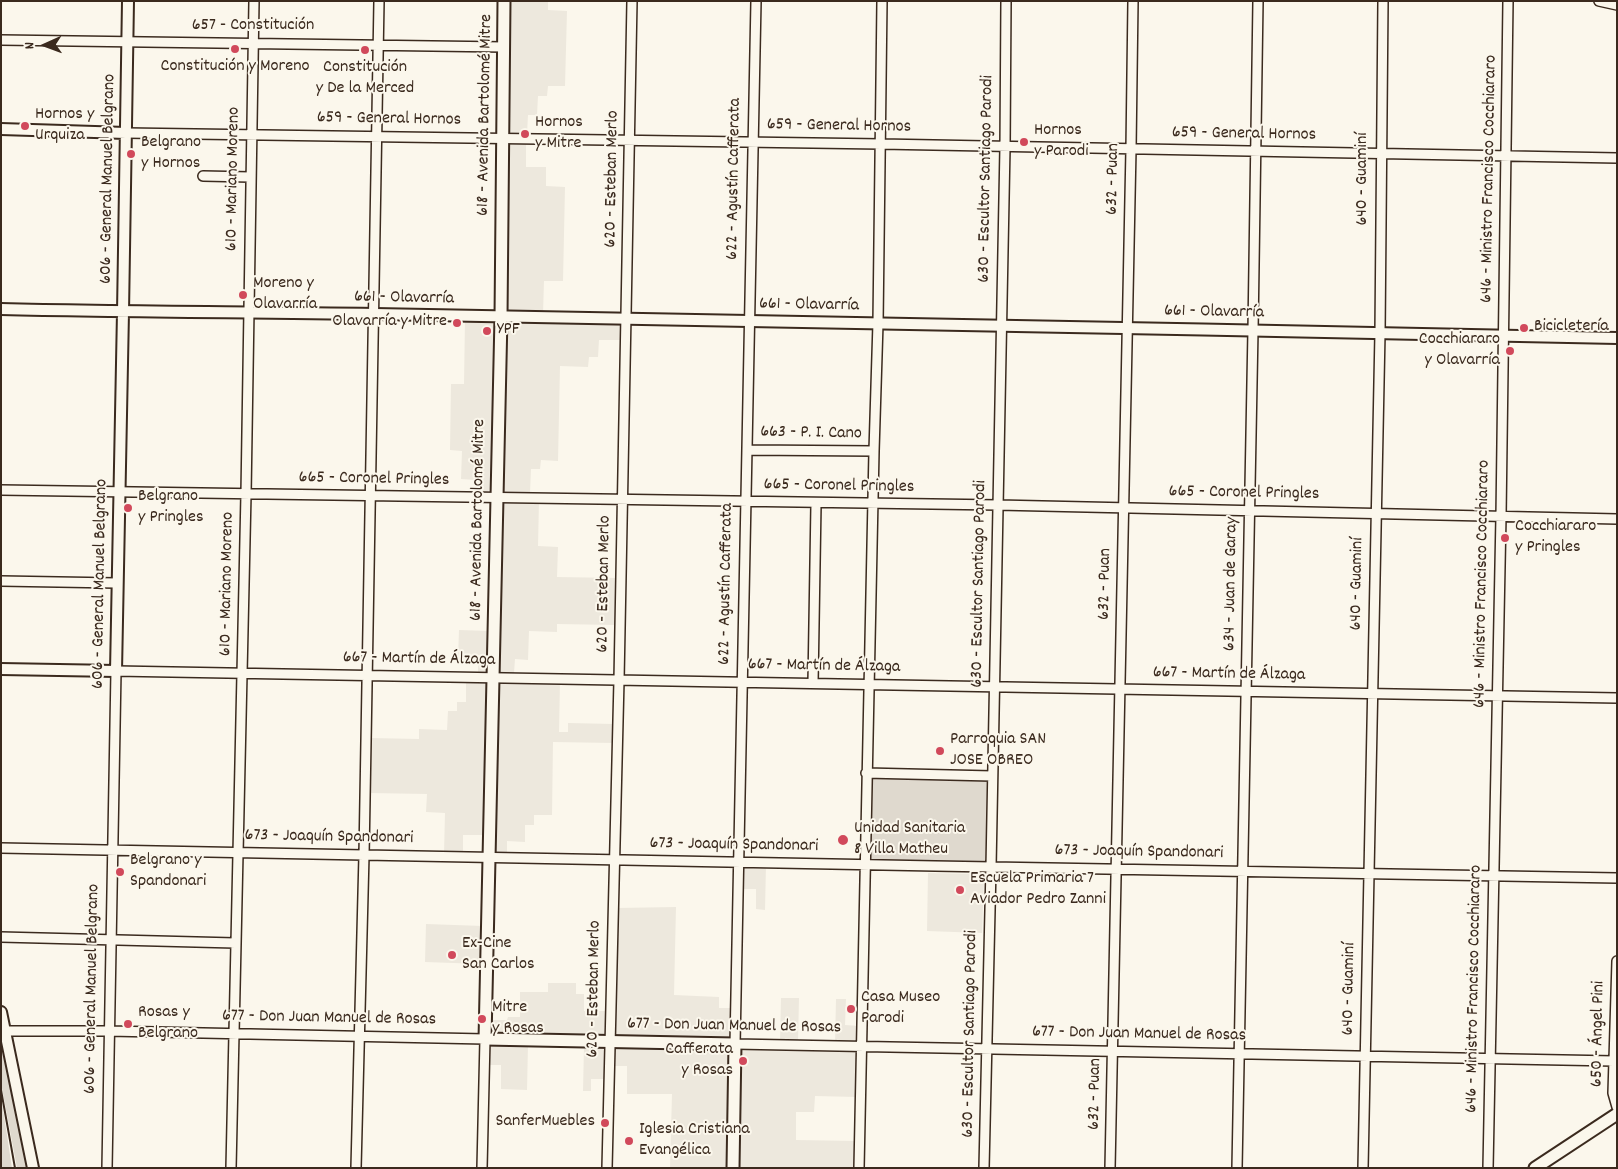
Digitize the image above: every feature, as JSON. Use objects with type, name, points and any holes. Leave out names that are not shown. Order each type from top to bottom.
[{"type":"main road","name":"618 - Avenida Bartolomé Mitre","points":[[485,1040],[501,317],[504,1]]},
{"type":"main road","name":"677 - Don Juan Manuel de Rosas","points":[[485,1040],[736,1044]]},
{"type":"main road","name":"622 - Agustín Cafferata","points":[[733,1168],[736,1044]]},
{"type":"main road","points":[[1535,1168],[1617,1114]]},
{"type":"street","name":"606 - General Manuel Belgrano","points":[[106,1168],[128,1]]},
{"type":"street","name":"610 - Mariano Moreno","points":[[231,1168],[246,494],[254,1]]},
{"type":"street","points":[[356,1168],[364,854],[379,1]]},
{"type":"street","name":"620 - Esteban Merlo","points":[[607,1168],[619,680],[632,1]]},
{"type":"street","name":"622 - Agustín Cafferata","points":[[736,1044],[756,1]]},
{"type":"street","points":[[859,1168],[866,772],[878,323],[882,1]]},
{"type":"street","name":"630 - Escultor Santiago Parodi","points":[[984,1168],[1005,147],[1006,1]]},
{"type":"street","name":"632 - Puan","points":[[1110,1168],[1133,1]]},
{"type":"street","name":"634 - Juan de Garay","points":[[1237,1168],[1258,1]]},
{"type":"street","name":"640 - Guaminí","points":[[1363,1168],[1380,333],[1383,1]]},
{"type":"street","name":"646 - Ministro Francisco Cocchiararo","points":[[1488,1168],[1501,516],[1508,1]]},
{"type":"street","points":[[1599,1],[1617,5]]},
{"type":"street","name":"657 - Constitución","points":[[1,40],[504,47]]},
{"type":"street","name":"659 - General Hornos","points":[[1,129],[126,133],[252,133],[1617,158]]},
{"type":"street","points":[[203,176],[250,176]]},
{"type":"street","name":"661 - Olavarría","points":[[1,309],[878,323],[1617,338]]},
{"type":"street","name":"663 - P. I. Cano","points":[[748,450],[874,451]]},
{"type":"street","name":"665 - Coronel Pringles","points":[[1,490],[816,504],[873,503],[1617,519]]},
{"type":"street","points":[[813,683],[816,504]]},
{"type":"street","points":[[1,581],[116,583]]},
{"type":"street","name":"667 - Martín de Álzaga","points":[[1,669],[1617,698]]},
{"type":"street","points":[[866,772],[992,776]]},
{"type":"street","name":"673 - Joaquín Spandonari","points":[[1,848],[1617,878]]},
{"type":"street","points":[[1,937],[235,943]]},
{"type":"street","name":"650 - Ángel Pini","points":[[1617,961],[1613,1094],[1617,1107]]},
{"type":"street","points":[[1,1012],[33,1168]]},
{"type":"street","name":"677 - Don Juan Manuel de Rosas","points":[[4,1031],[109,1031],[485,1040]]},
{"type":"street","points":[[482,1168],[485,1040]]},
{"type":"street","name":"677 - Don Juan Manuel de Rosas","points":[[736,1044],[862,1048],[1614,1061]]},
{"type":"shaded area","points":[[509,1],[548,1],[548,10],[567,11],[565,86],[548,86],[547,96],[538,96],[537,115],[528,115],[527,134],[514,134],[508,131]]},
{"type":"shaded area","points":[[526,141],[526,167],[546,167],[546,186],[565,187],[563,281],[544,281],[543,314],[505,311],[508,143]]},
{"type":"shaded area","points":[[465,320],[490,320],[494,324],[491,488],[486,493],[476,493],[476,480],[461,479],[462,451],[450,450],[451,384],[464,384]]},
{"type":"shaded area","points":[[511,321],[616,322],[621,326],[620,340],[599,340],[598,357],[589,357],[588,367],[560,366],[558,461],[541,460],[540,469],[531,469],[530,493],[505,493],[501,490],[505,325]]},
{"type":"shaded area","points":[[539,501],[538,546],[558,547],[557,577],[617,578],[616,625],[557,624],[557,632],[529,631],[528,660],[515,659],[514,673],[501,674],[499,672],[502,502]]},
{"type":"shaded area","points":[[459,630],[489,631],[488,671],[478,673],[478,659],[458,659]]},
{"type":"shaded area","points":[[466,680],[481,680],[486,682],[487,685],[484,835],[463,835],[463,854],[444,854],[445,813],[426,812],[427,794],[369,793],[370,738],[419,739],[419,729],[447,730],[448,711],[457,711],[457,702],[466,702]]},
{"type":"shaded area","points":[[499,682],[560,682],[559,732],[568,732],[568,723],[614,724],[614,743],[553,742],[552,815],[534,815],[534,825],[525,825],[525,842],[507,841],[507,854],[494,852],[497,685]]},
{"type":"shaded area","points":[[872,777],[989,778],[987,859],[983,863],[873,861],[870,859],[870,782]]},
{"type":"shaded area","points":[[766,865],[765,910],[756,909],[756,889],[742,889],[742,871],[746,866]]},
{"type":"shaded area","points":[[928,873],[978,874],[984,879],[982,933],[927,931]]},
{"type":"shaded area","points":[[676,907],[674,995],[719,997],[719,1008],[732,1008],[731,1035],[727,1039],[616,1036],[614,1033],[617,908]]},
{"type":"shaded area","points":[[426,924],[483,926],[482,964],[425,962]]},
{"type":"shaded area","points":[[548,983],[576,983],[576,994],[584,994],[584,1011],[606,1011],[604,1035],[601,1037],[491,1033],[490,1020],[507,1020],[508,1017],[520,1017],[520,992],[548,992]]},
{"type":"shaded area","points":[[781,998],[799,998],[798,1042],[780,1041]]},
{"type":"shaded area","points":[[836,999],[846,999],[845,1025],[860,1026],[858,1042],[835,1043]]},
{"type":"shaded area","points":[[1,1041],[28,1168],[17,1168],[1,1083]]},
{"type":"shaded area","points":[[490,1045],[528,1045],[527,1090],[501,1089],[501,1065],[488,1065],[488,1048]]},
{"type":"shaded area","points":[[584,1046],[600,1046],[606,1053],[605,1079],[591,1079],[591,1091],[583,1091]]},
{"type":"shaded area","points":[[616,1047],[721,1048],[728,1051],[730,1054],[729,1168],[670,1168],[672,1094],[627,1094],[627,1066],[613,1066]]},
{"type":"shaded area","points":[[742,1050],[853,1051],[858,1053],[857,1097],[815,1096],[814,1112],[796,1112],[796,1140],[856,1141],[855,1168],[738,1168],[739,1054]]},
{"type":"shaded area","points":[[1,1096],[12,1168],[1,1168]]},
{"type":"railway","points":[[1,1090],[15,1168]]},
{"type":"place","name":"Constitución y Moreno","points":[[235,49]]},
{"type":"place","name":"Constitución y De la Merced","points":[[365,50]]},
{"type":"place","name":"Hornos y Urquiza","points":[[25,126]]},
{"type":"place","name":"Hornos y Mitre","points":[[525,134]]},
{"type":"place","name":"Hornos y Parodi","points":[[1024,142]]},
{"type":"place","name":"Belgrano y Hornos","points":[[131,154]]},
{"type":"place","name":"Moreno y Olavarría","points":[[243,295]]},
{"type":"place","name":"Olavarría y Mitre","points":[[457,323]]},
{"type":"place","name":"Bicicletería","points":[[1524,328]]},
{"type":"place","name":"YPF","points":[[487,331]]},
{"type":"place","name":"Cocchiararo y Olavarría","points":[[1510,351]]},
{"type":"place","name":"Belgrano y Pringles","points":[[128,508]]},
{"type":"place","name":"Cocchiararo y Pringles","points":[[1505,538]]},
{"type":"place","name":"Parroquia SAN JOSE OBREO","points":[[940,751]]},
{"type":"place","name":"Unidad Sanitaria 8 Villa Matheu","points":[[843,840]]},
{"type":"place","name":"Belgrano y Spandonari","points":[[120,872]]},
{"type":"place","name":"Escuela Primaria 7 Aviador Pedro Zanni","points":[[960,890]]},
{"type":"place","name":"Ex-Cine San Carlos","points":[[452,955]]},
{"type":"place","name":"Casa Museo Parodi","points":[[851,1009]]},
{"type":"place","name":"Mitre y Rosas","points":[[482,1019]]},
{"type":"place","name":"Rosas y Belgrano","points":[[128,1024]]},
{"type":"place","name":"Cafferata y Rosas","points":[[743,1061]]},
{"type":"place","name":"SanferMuebles","points":[[605,1123]]},
{"type":"place","name":"Iglesia Cristiana Evangélica","points":[[629,1141]]}]
